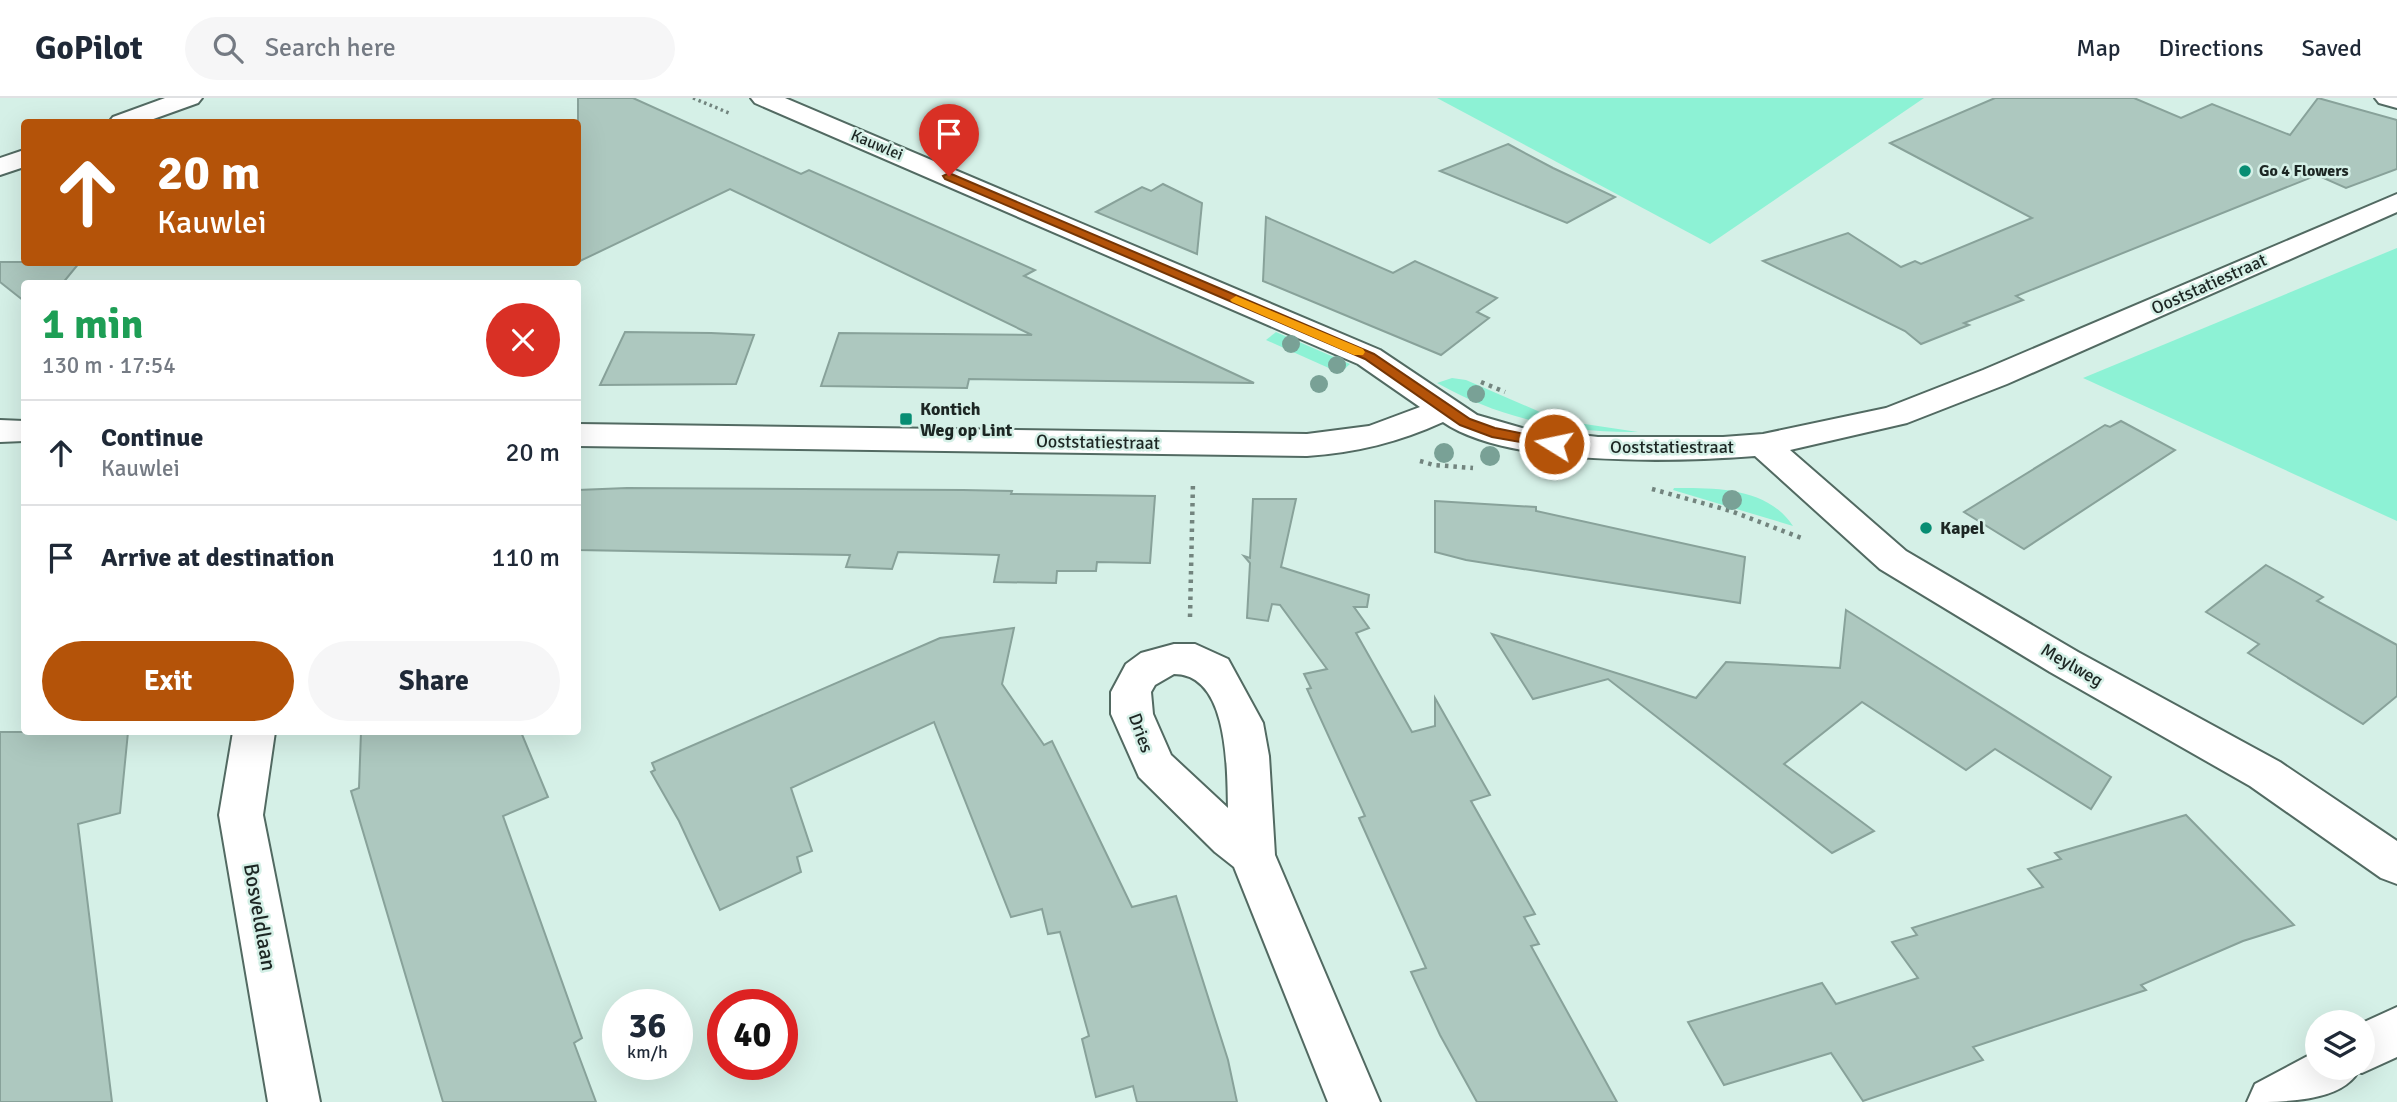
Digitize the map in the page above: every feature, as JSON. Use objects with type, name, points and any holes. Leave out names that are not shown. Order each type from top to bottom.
[{"type":"street","points":[[130,119],[189,98]]},
{"type":"street","name":"Kauwlei","points":[[764,98],[1369,357],[1405,379],[1443,409]]},
{"type":"street","points":[[2388,98],[2397,100]]},
{"type":"street","points":[[0,167],[21,159]]},
{"type":"street","name":"Ooststatiestraat","points":[[581,435],[1335,444],[1385,434],[1443,409],[1465,422],[1492,432],[1554,444],[1716,448],[1763,445],[1853,427],[1926,406],[2397,202]]},
{"type":"street","points":[[0,430],[21,431]]},
{"type":"street","name":"Meylweg","points":[[1763,445],[1893,560],[2064,662],[2265,774],[2397,865]]},
{"type":"street","name":"Dries","points":[[1252,855],[1231,839],[1154,765],[1132,714],[1131,692],[1140,675],[1156,664],[1174,659],[1195,659],[1214,670],[1242,723],[1248,756],[1252,855],[1354,1102]]},
{"type":"street","name":"Bosveldlaan","points":[[254,735],[241,815],[294,1102]]},
{"type":"street","points":[[2375,1043],[2397,1030]]},
{"type":"street","points":[[2273,1102],[2312,1080]]},
{"type":"path","points":[[1188,659],[1194,443]]},
{"type":"path","points":[[1640,486],[1731,511],[1807,540]]},
{"type":"green space","points":[[1437,98],[1924,98],[1710,244]]},
{"type":"green space","points":[[2397,248],[2397,521],[2083,378]]},
{"type":"green space","points":[[1276,332],[1350,364],[1340,373],[1266,340]]},
{"type":"green space","points":[[1452,378],[1466,380],[1540,412],[1578,423],[1638,432],[1585,430],[1509,414],[1484,406],[1437,383]]},
{"type":"green space","points":[[1707,488],[1755,497],[1782,513],[1793,526],[1673,490]]},
{"type":"building","points":[[578,98],[633,98],[801,174],[809,170],[1035,270],[1024,276],[1254,383],[969,379],[967,388],[821,386],[839,333],[1032,335],[730,189],[581,261],[581,119],[578,119]]},
{"type":"building","points":[[1995,98],[2134,98],[2181,118],[2212,104],[2290,135],[2318,98],[2397,120],[2397,169],[2346,188],[2317,175],[2016,296],[2023,300],[1964,323],[1969,325],[1921,344],[1905,331],[1763,261],[1848,233],[1901,267],[1915,261],[1921,264],[2032,218],[1890,143]]},
{"type":"building","points":[[1508,144],[1615,197],[1567,223],[1440,171]]},
{"type":"building","points":[[1163,184],[1202,203],[1197,254],[1096,212],[1142,187],[1151,191]]},
{"type":"building","points":[[1266,217],[1393,273],[1415,261],[1497,298],[1477,312],[1489,318],[1441,355],[1263,281]]},
{"type":"building","points":[[0,262],[21,262],[21,266],[77,266],[65,280],[21,280],[21,299],[0,282]]},
{"type":"building","points":[[625,332],[754,335],[736,384],[600,385]]},
{"type":"building","points":[[2121,421],[2175,450],[2024,549],[1964,512],[2105,425],[2110,427]]},
{"type":"building","points":[[581,490],[963,490],[1012,491],[1011,494],[1155,496],[1150,563],[1097,562],[1096,571],[1057,571],[1056,583],[994,582],[999,555],[898,552],[892,569],[846,567],[850,555],[581,550]]},
{"type":"building","points":[[1253,499],[1296,499],[1281,567],[1369,595],[1367,607],[1354,607],[1369,628],[1356,633],[1412,732],[1435,726],[1435,698],[1490,795],[1471,801],[1535,914],[1524,917],[1539,944],[1531,946],[1617,1102],[1477,1102],[1440,1035],[1411,972],[1426,968],[1359,818],[1365,816],[1307,689],[1311,688],[1304,674],[1327,669],[1280,605],[1272,604],[1268,621],[1247,618],[1250,563],[1244,556],[1250,558]]},
{"type":"building","points":[[1435,501],[1536,507],[1536,511],[1745,557],[1740,603],[1466,560],[1435,552]]},
{"type":"building","points":[[2266,565],[2323,597],[2317,601],[2397,645],[2397,696],[2363,724],[2248,653],[2259,644],[2206,612]]},
{"type":"building","points":[[1846,610],[2111,777],[2091,809],[1995,749],[1966,770],[1862,702],[1784,764],[1874,831],[1832,853],[1608,679],[1533,699],[1492,634],[1696,698],[1726,662],[1840,668]]},
{"type":"building","points":[[1014,628],[1002,684],[1044,745],[1052,741],[1132,907],[1176,896],[1228,1060],[1237,1102],[1137,1102],[1133,1086],[1096,1097],[1082,1039],[1089,1036],[1060,932],[1048,934],[1042,909],[1011,917],[934,722],[791,788],[812,851],[797,857],[801,872],[720,910],[679,821],[651,772],[655,770],[652,763],[940,638]]},
{"type":"building","points":[[0,732],[21,732],[21,735],[128,735],[120,813],[78,824],[112,1102],[0,1102]]},
{"type":"building","points":[[361,735],[522,735],[548,797],[503,816],[582,1038],[574,1043],[596,1102],[443,1102],[351,791],[359,788]]},
{"type":"building","points":[[2186,815],[2294,925],[2243,941],[2141,985],[2146,990],[1973,1047],[1983,1060],[1863,1101],[1831,1053],[1724,1085],[1688,1022],[1822,983],[1836,1004],[1918,978],[1892,942],[1917,935],[1912,928],[2043,887],[2028,869],[2061,859],[2055,853]]},
{"type":"slow traffic","points":[[1236,300],[1359,352]]},
{"type":"place","name":"Go 4 Flowers","points":[[2245,171]]},
{"type":"place","name":"Kontich Weg op Lint","points":[[906,419]]},
{"type":"place","name":"Kapel","points":[[1926,528]]},
{"type":"route","points":[[949,176],[1369,357],[1465,422],[1492,432],[1554,444]]}]
